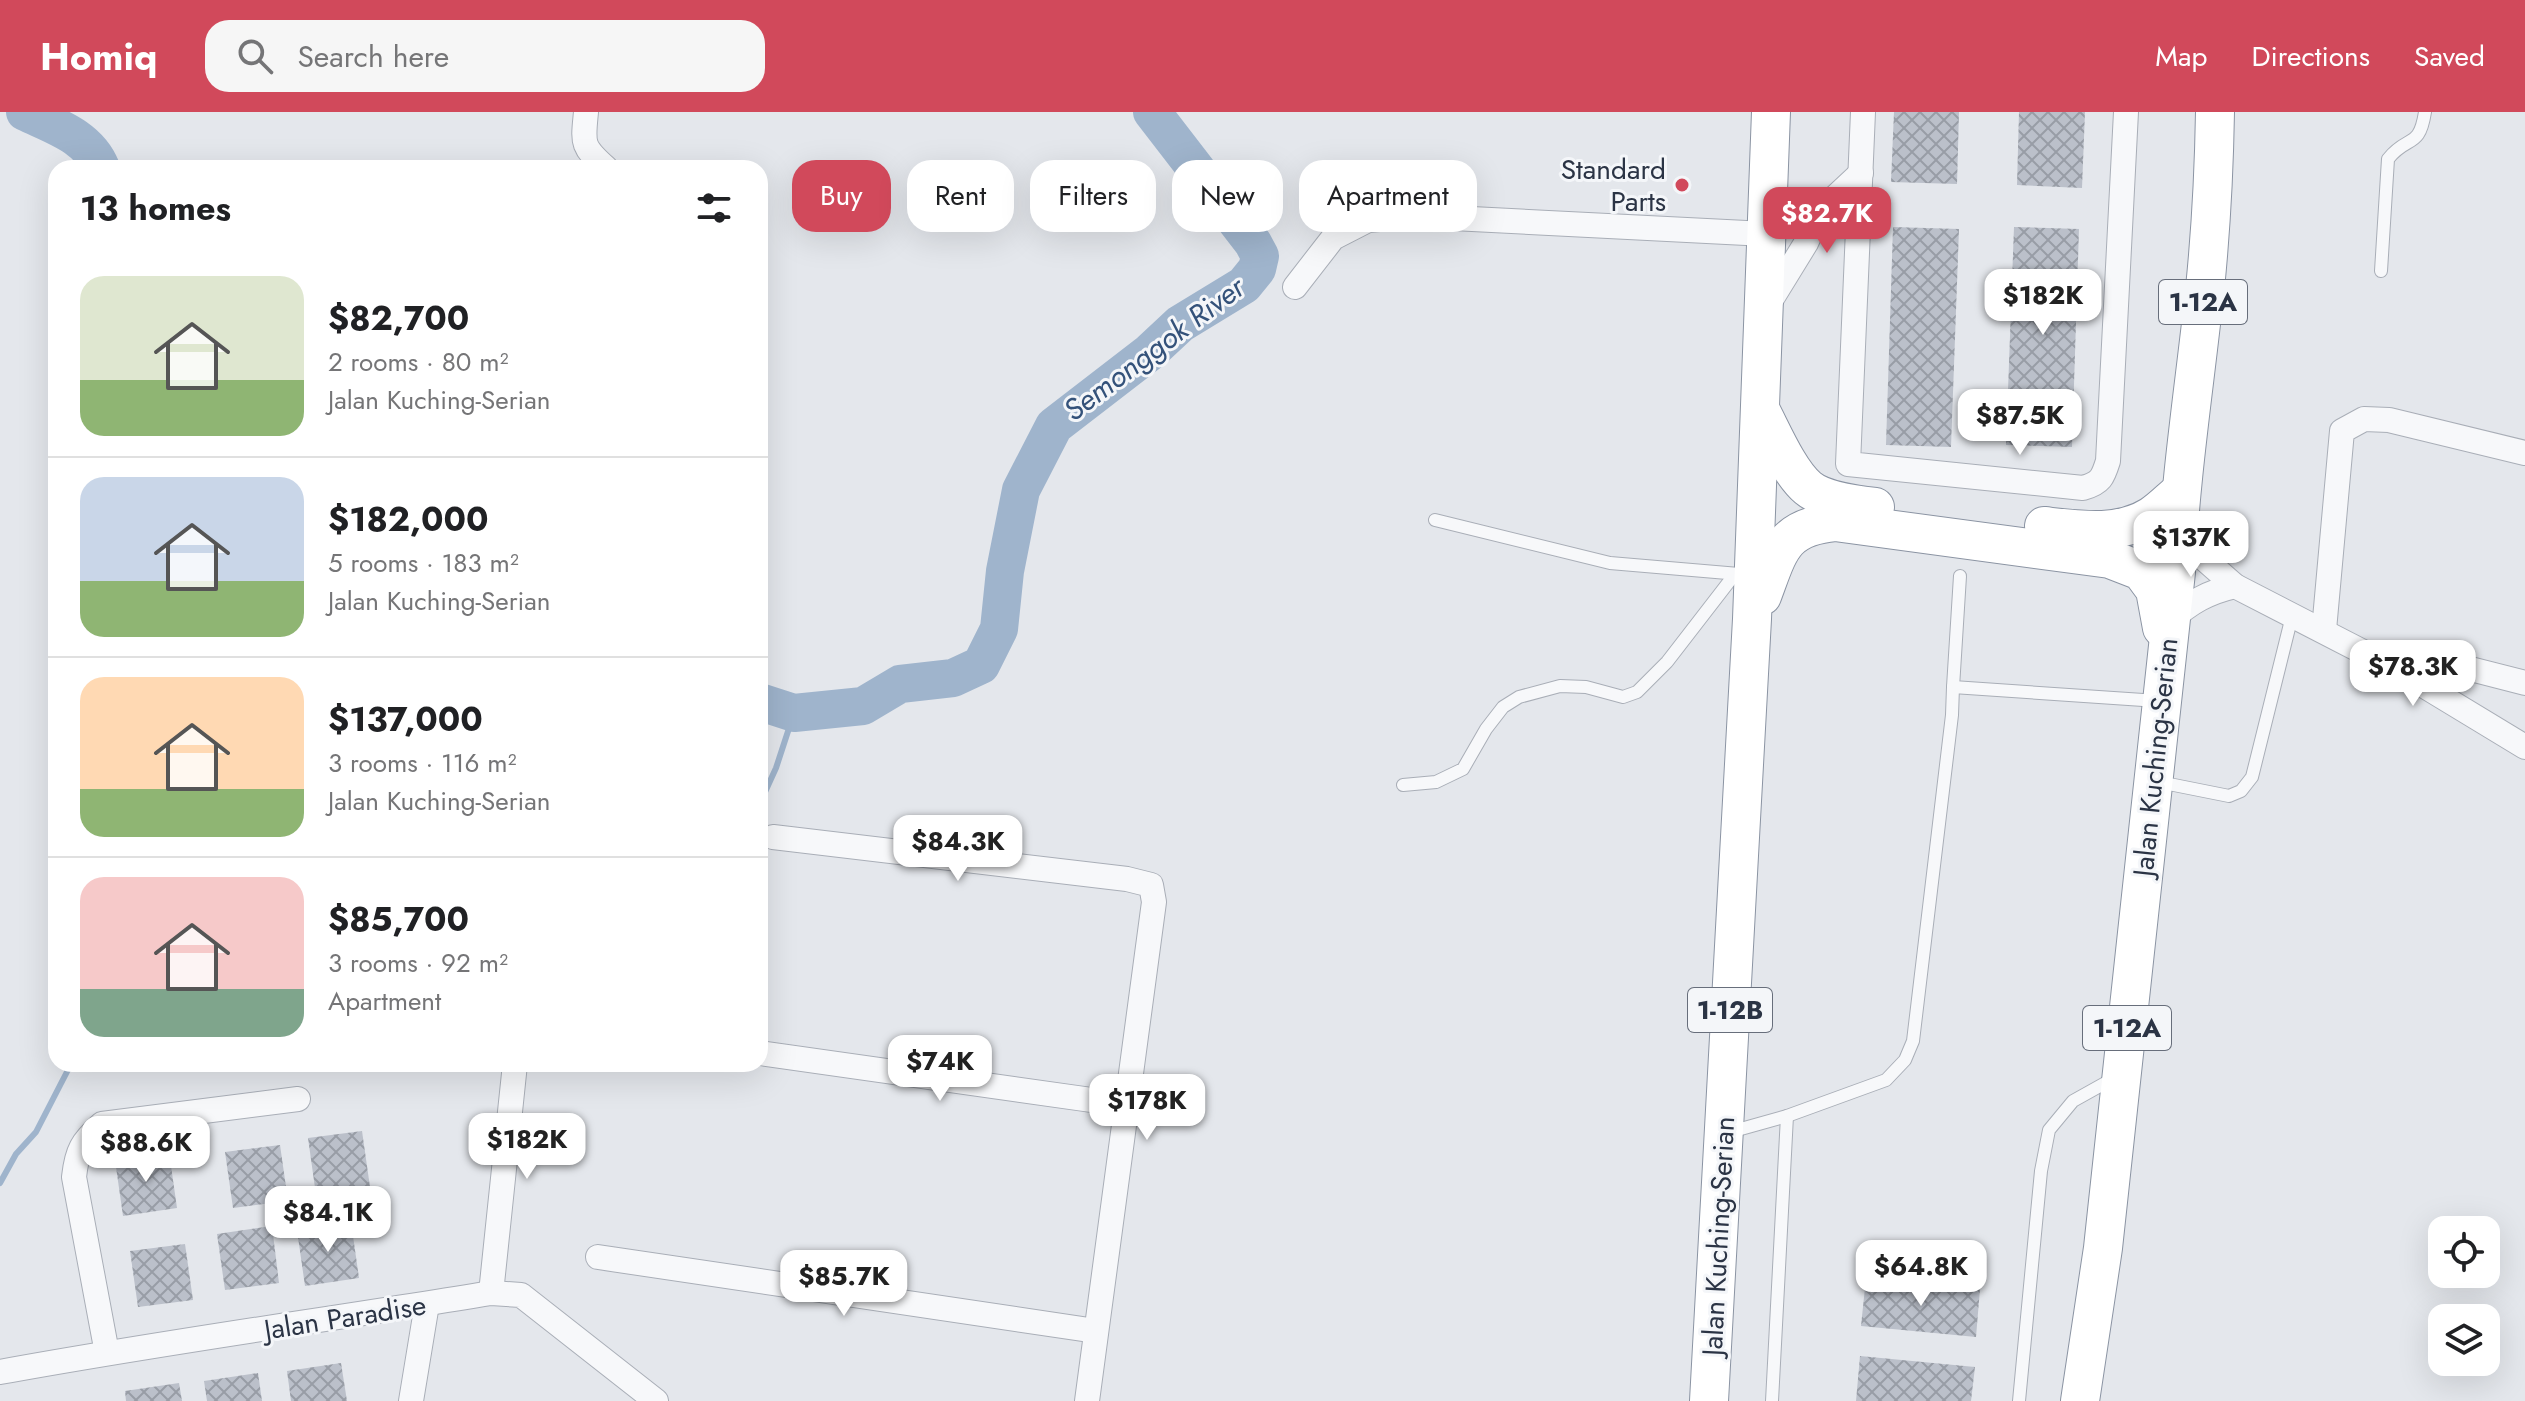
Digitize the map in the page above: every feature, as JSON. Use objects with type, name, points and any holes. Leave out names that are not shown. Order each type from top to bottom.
[{"type":"highway","name":"Jalan Kuching-Serian","points":[[1709,1401],[1752,619],[1744,574],[1761,411],[1771,112]]},
{"type":"highway","name":"Jalan Kuching-Serian","points":[[2080,1401],[2103,1248],[2168,637],[2206,273],[2215,112]]},
{"type":"highway","points":[[1761,411],[1792,467],[1809,489],[1865,506],[2076,530],[2120,529],[2151,516],[2181,491]]},
{"type":"highway","points":[[1752,619],[1780,551],[1795,532],[1816,524],[1835,522],[2110,559],[2141,571],[2155,590],[2168,637]]},
{"type":"street","points":[[586,112],[583,141],[597,160]]},
{"type":"street","points":[[1848,502],[1863,112]]},
{"type":"street","points":[[1848,464],[2083,488],[2103,479],[2108,461],[2126,112]]},
{"type":"street","points":[[2189,419],[2189,313],[2198,198],[2199,112]]},
{"type":"street","points":[[1763,313],[1816,221],[1830,202],[1861,173]]},
{"type":"street","points":[[1295,287],[1333,238],[1368,220],[1413,216],[1766,234]]},
{"type":"street","points":[[2324,630],[2342,431],[2364,419],[2389,420],[2525,453]]},
{"type":"street","points":[[2177,535],[2235,586],[2398,670],[2525,747]]},
{"type":"street","points":[[2168,637],[2183,609],[2211,591],[2235,586]]},
{"type":"street","points":[[2398,670],[2455,665],[2525,683]]},
{"type":"street","points":[[773,837],[1127,879],[1151,885],[1154,902],[1087,1401]]},
{"type":"street","points":[[768,1054],[1127,1105]]},
{"type":"street","points":[[491,1293],[514,1072]]},
{"type":"street","points":[[107,1353],[74,1177],[76,1153],[102,1124],[298,1099]]},
{"type":"street","points":[[598,1257],[1096,1331]]},
{"type":"street","name":"Jalan Paradise","points":[[0,1372],[491,1293],[521,1295],[656,1401]]},
{"type":"street","points":[[411,1401],[427,1304]]},
{"type":"lane","points":[[2381,271],[2388,159],[2397,148],[2416,139],[2422,129],[2425,112]]},
{"type":"lane","points":[[1435,520],[1610,563],[1744,574]]},
{"type":"lane","points":[[1403,785],[1436,782],[1463,769],[1503,707],[1519,697],[1560,686],[1586,687],[1623,697],[1637,692],[1744,574]]},
{"type":"lane","points":[[1723,1134],[1787,1116],[1886,1080],[1905,1060],[1913,1041],[1952,715],[1960,576]]},
{"type":"lane","points":[[2152,781],[2229,796],[2241,791],[2252,777],[2292,616]]},
{"type":"lane","points":[[1953,687],[2161,702]]},
{"type":"lane","points":[[2019,1401],[2041,1171],[2049,1130],[2073,1101],[2122,1074]]},
{"type":"lane","points":[[1772,1401],[1787,1116]]},
{"type":"building","points":[[1894,112],[1959,112],[1957,184],[1891,182]]},
{"type":"building","points":[[2019,112],[2085,112],[2082,188],[2017,185]]},
{"type":"building","points":[[1893,227],[1959,229],[1951,447],[1886,445]]},
{"type":"building","points":[[2014,227],[2079,229],[2072,447],[2006,445]]},
{"type":"building","points":[[362,1131],[370,1187],[316,1195],[308,1138]]},
{"type":"building","points":[[280,1145],[288,1201],[233,1208],[225,1152]]},
{"type":"building","points":[[169,1152],[177,1208],[123,1216],[115,1160]]},
{"type":"building","points":[[351,1222],[359,1278],[305,1286],[297,1230]]},
{"type":"building","points":[[272,1226],[279,1283],[225,1290],[217,1234]]},
{"type":"building","points":[[185,1244],[193,1300],[138,1307],[130,1251]]},
{"type":"building","points":[[1866,1278],[1980,1289],[1976,1337],[1861,1326]]},
{"type":"building","points":[[1860,1356],[1975,1367],[1971,1401],[1856,1401]]},
{"type":"building","points":[[341,1363],[347,1401],[291,1401],[287,1371]]},
{"type":"building","points":[[258,1373],[262,1401],[207,1401],[204,1381]]},
{"type":"building","points":[[179,1383],[182,1401],[126,1401],[125,1391]]},
{"type":"waterway","name":"Semonggok River","points":[[25,112],[79,140],[97,160]]},
{"type":"waterway","name":"Semonggok River","points":[[768,705],[794,713],[863,706],[900,684],[953,678],[981,665],[999,629],[1005,571],[1021,490],[1054,426],[1150,352],[1180,324],[1244,285],[1257,269],[1260,256],[1253,243],[1152,112]]},
{"type":"waterway","points":[[768,786],[794,713]]},
{"type":"waterway","points":[[0,1183],[16,1154],[36,1132],[67,1072]]},
{"type":"place","name":"Standard Parts","points":[[1682,185]]}]
